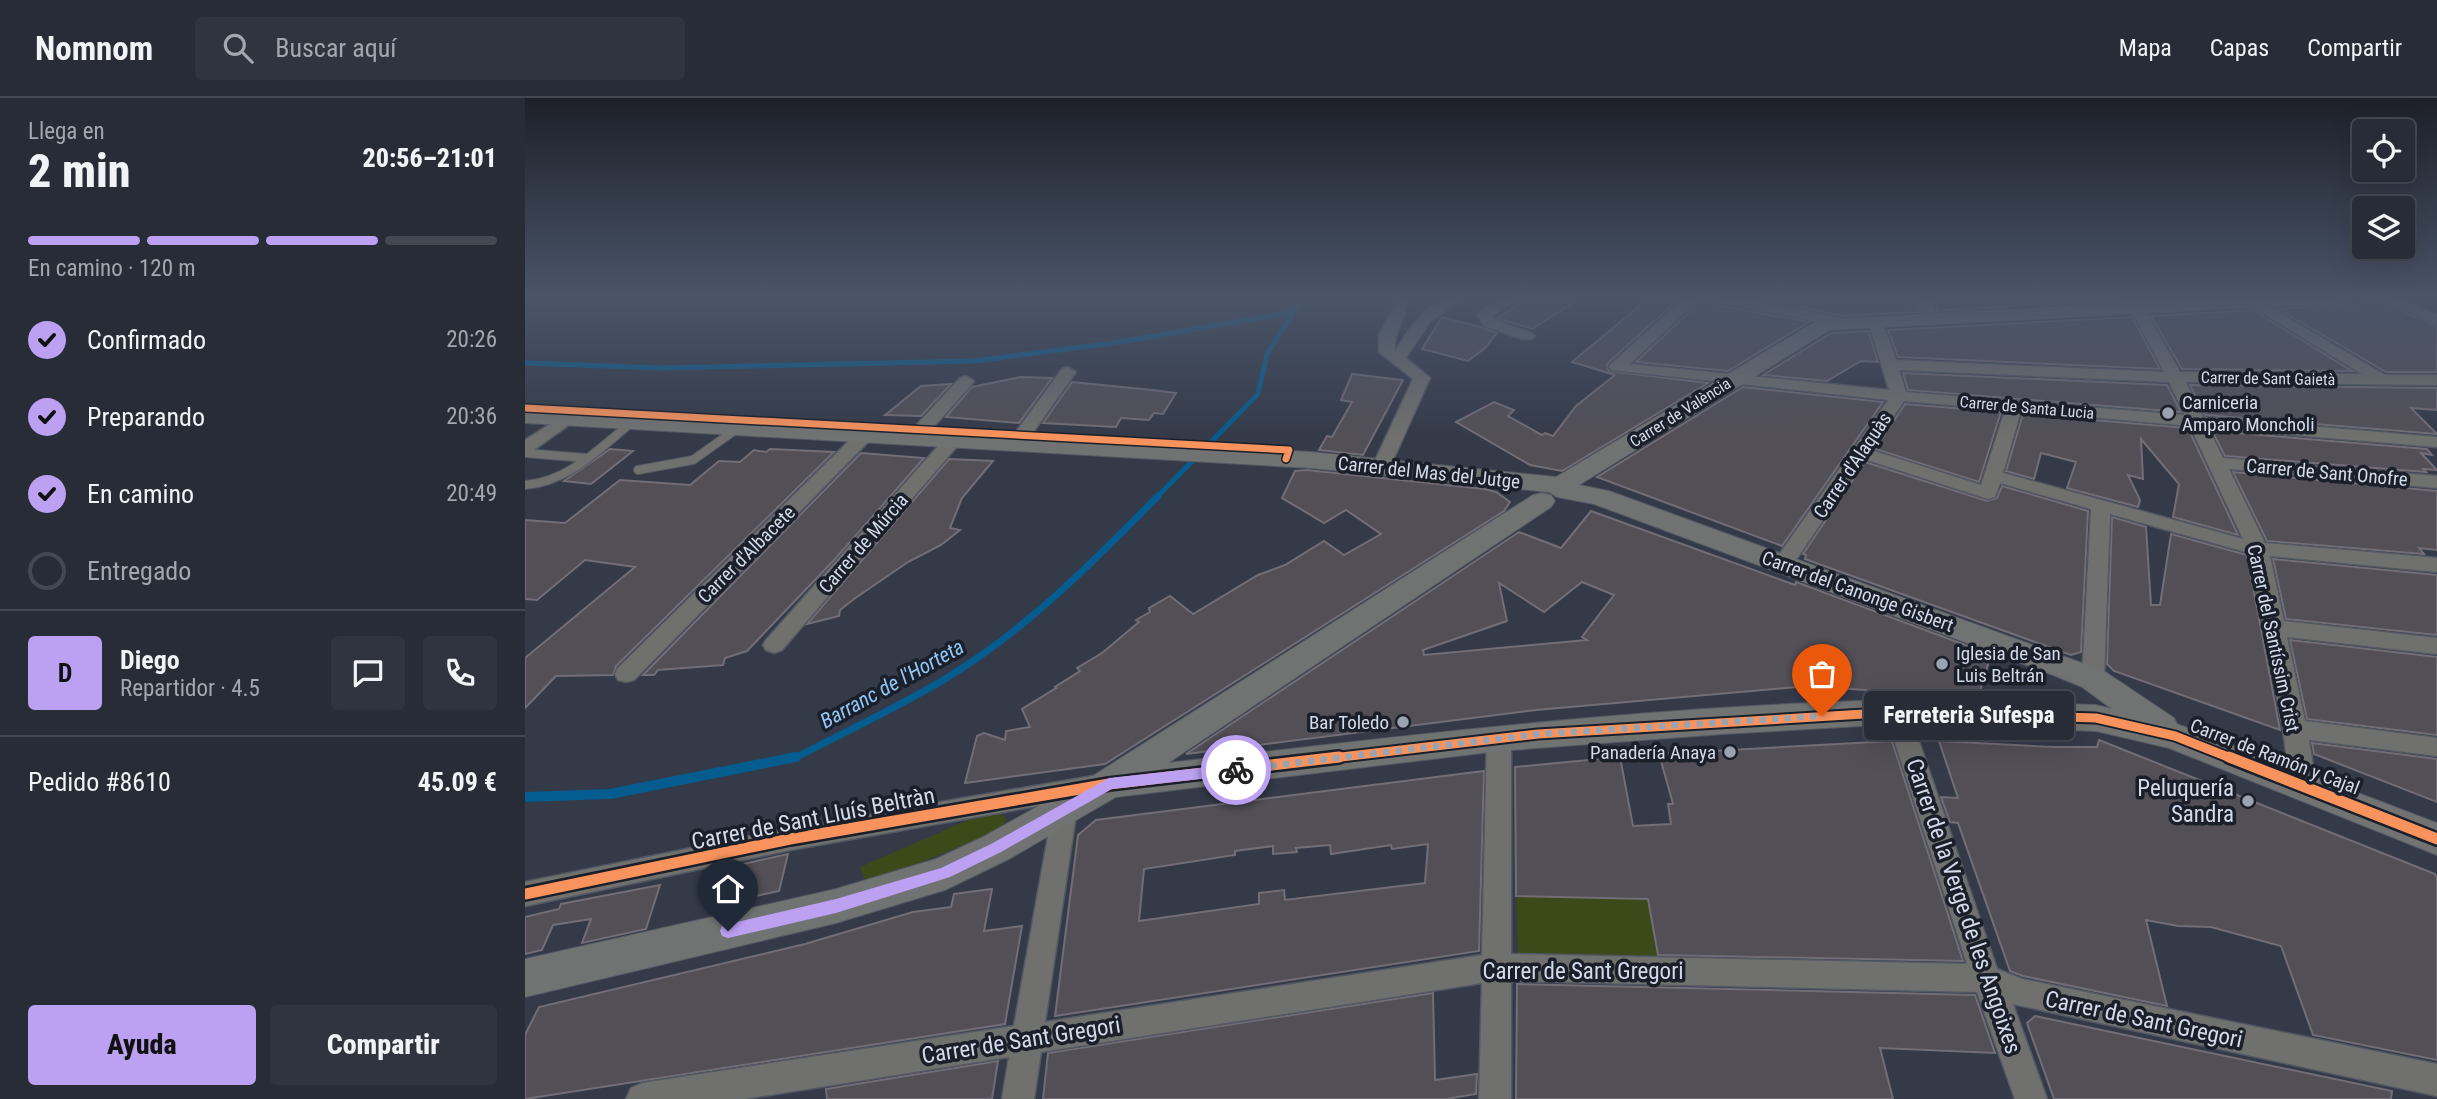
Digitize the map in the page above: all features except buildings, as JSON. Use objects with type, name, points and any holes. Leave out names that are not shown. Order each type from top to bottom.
[{"type":"street","points":[[1381,467],[1422,378],[1387,352],[1387,344]]},
{"type":"street","points":[[1397,359],[1407,344]]},
{"type":"street","name":"Carrer de Santa Lucia","points":[[1643,344],[1617,367],[2014,407],[2437,442]]},
{"type":"street","name":"Carrer de València","points":[[529,984],[836,906],[945,873],[996,848],[1109,784],[1554,491],[1789,344]]},
{"type":"street","name":"Carrer d'Alaquàs","points":[[1783,564],[1899,396],[1883,344]]},
{"type":"street","name":"Carrer del Santíssim Crist","points":[[2155,344],[2175,377],[2258,549],[2295,729],[2303,785]]},
{"type":"street","points":[[2323,344],[2381,379]]},
{"type":"street","name":"Carrer de Sant Gaietà","points":[[1890,365],[2175,377],[2437,380]]},
{"type":"street","points":[[1016,444],[1068,372]]},
{"type":"street","points":[[915,437],[966,382]]},
{"type":"street","points":[[1991,485],[2014,407]]},
{"type":"street","name":"Carrer del Mas del Jutge","points":[[525,416],[1311,460],[1554,491]]},
{"type":"street","points":[[525,448],[567,418]]},
{"type":"street","name":"Carrer d'Albacete","points":[[626,674],[866,434]]},
{"type":"street","name":"Carrer de Múrcia","points":[[774,645],[953,440]]},
{"type":"street","points":[[1862,453],[1991,485],[2101,506],[2258,549],[2437,565]]},
{"type":"street","name":"Carrer de Sant Onofre","points":[[2217,463],[2437,482]]},
{"type":"street","name":"Carrer del Canonge Gisbert","points":[[1554,491],[1600,497],[2093,679],[2175,736]]},
{"type":"street","points":[[2096,718],[2093,679],[2101,506]]},
{"type":"street","points":[[2275,628],[2437,646]]},
{"type":"street","name":"Carrer de Ramón y Cajal","points":[[1109,784],[1499,738],[1723,721],[1897,712],[2096,718],[2175,736],[2437,839]]},
{"type":"street","name":"Carrer de la Verge de les Angoixes","points":[[1897,712],[1986,978],[2000,1008],[2031,1099]]},
{"type":"street","points":[[2295,729],[2437,747]]},
{"type":"street","points":[[1495,1099],[1499,738]]},
{"type":"street","name":"Carrer de Sant Lluís Beltràn","points":[[525,894],[790,839],[1109,784]]},
{"type":"street","points":[[1018,1099],[1064,808]]},
{"type":"street","name":"Carrer de Sant Gregori","points":[[642,1099],[1495,967],[1986,978],[2020,993],[2437,1080]]},
{"type":"lane","points":[[525,485],[551,480],[586,458],[632,422]]},
{"type":"lane","points":[[638,470],[690,462],[707,454],[738,428]]},
{"type":"lane","points":[[525,453],[586,458]]},
{"type":"green space","points":[[999,813],[1006,818],[1004,825],[996,832],[867,884],[860,867],[968,820]]},
{"type":"green space","points":[[1516,896],[1648,899],[1659,960],[1518,956]]},
{"type":"waterway","points":[[525,363],[662,368],[974,361],[1108,344]]},
{"type":"waterway","name":"Barranc de l'Horteta","points":[[1156,498],[1258,394],[1267,354],[1274,344]]},
{"type":"waterway","name":"Barranc de l'Horteta","points":[[793,759],[914,697],[1009,635],[1061,591],[1156,498]]},
{"type":"waterway","name":"Barranc de l'Horteta","points":[[525,797],[610,794],[796,757]]},
{"type":"cycle path","points":[[525,408],[1289,450],[1286,459]]},
{"type":"cycle path","points":[[525,894],[790,839],[1109,784],[1538,734],[1897,712],[2096,718],[2175,736],[2437,839]]},
{"type":"way so far","points":[[1236,770],[1538,734],[1822,716]]},
{"type":"place","name":"Carniceria Amparo Moncholi","points":[[2168,413]]},
{"type":"place","name":"Iglesia de San Luis Beltrán","points":[[1942,664]]},
{"type":"place","name":"Ferreteria Sufespa","points":[[1822,716]]},
{"type":"place","name":"Bar Toledo","points":[[1403,722]]},
{"type":"place","name":"Panadería Anaya","points":[[1730,752]]},
{"type":"place","name":"Peluquería Sandra","points":[[2248,801]]},
{"type":"route","points":[[728,931],[836,906],[945,873],[996,848],[1109,784],[1236,770]]}]
